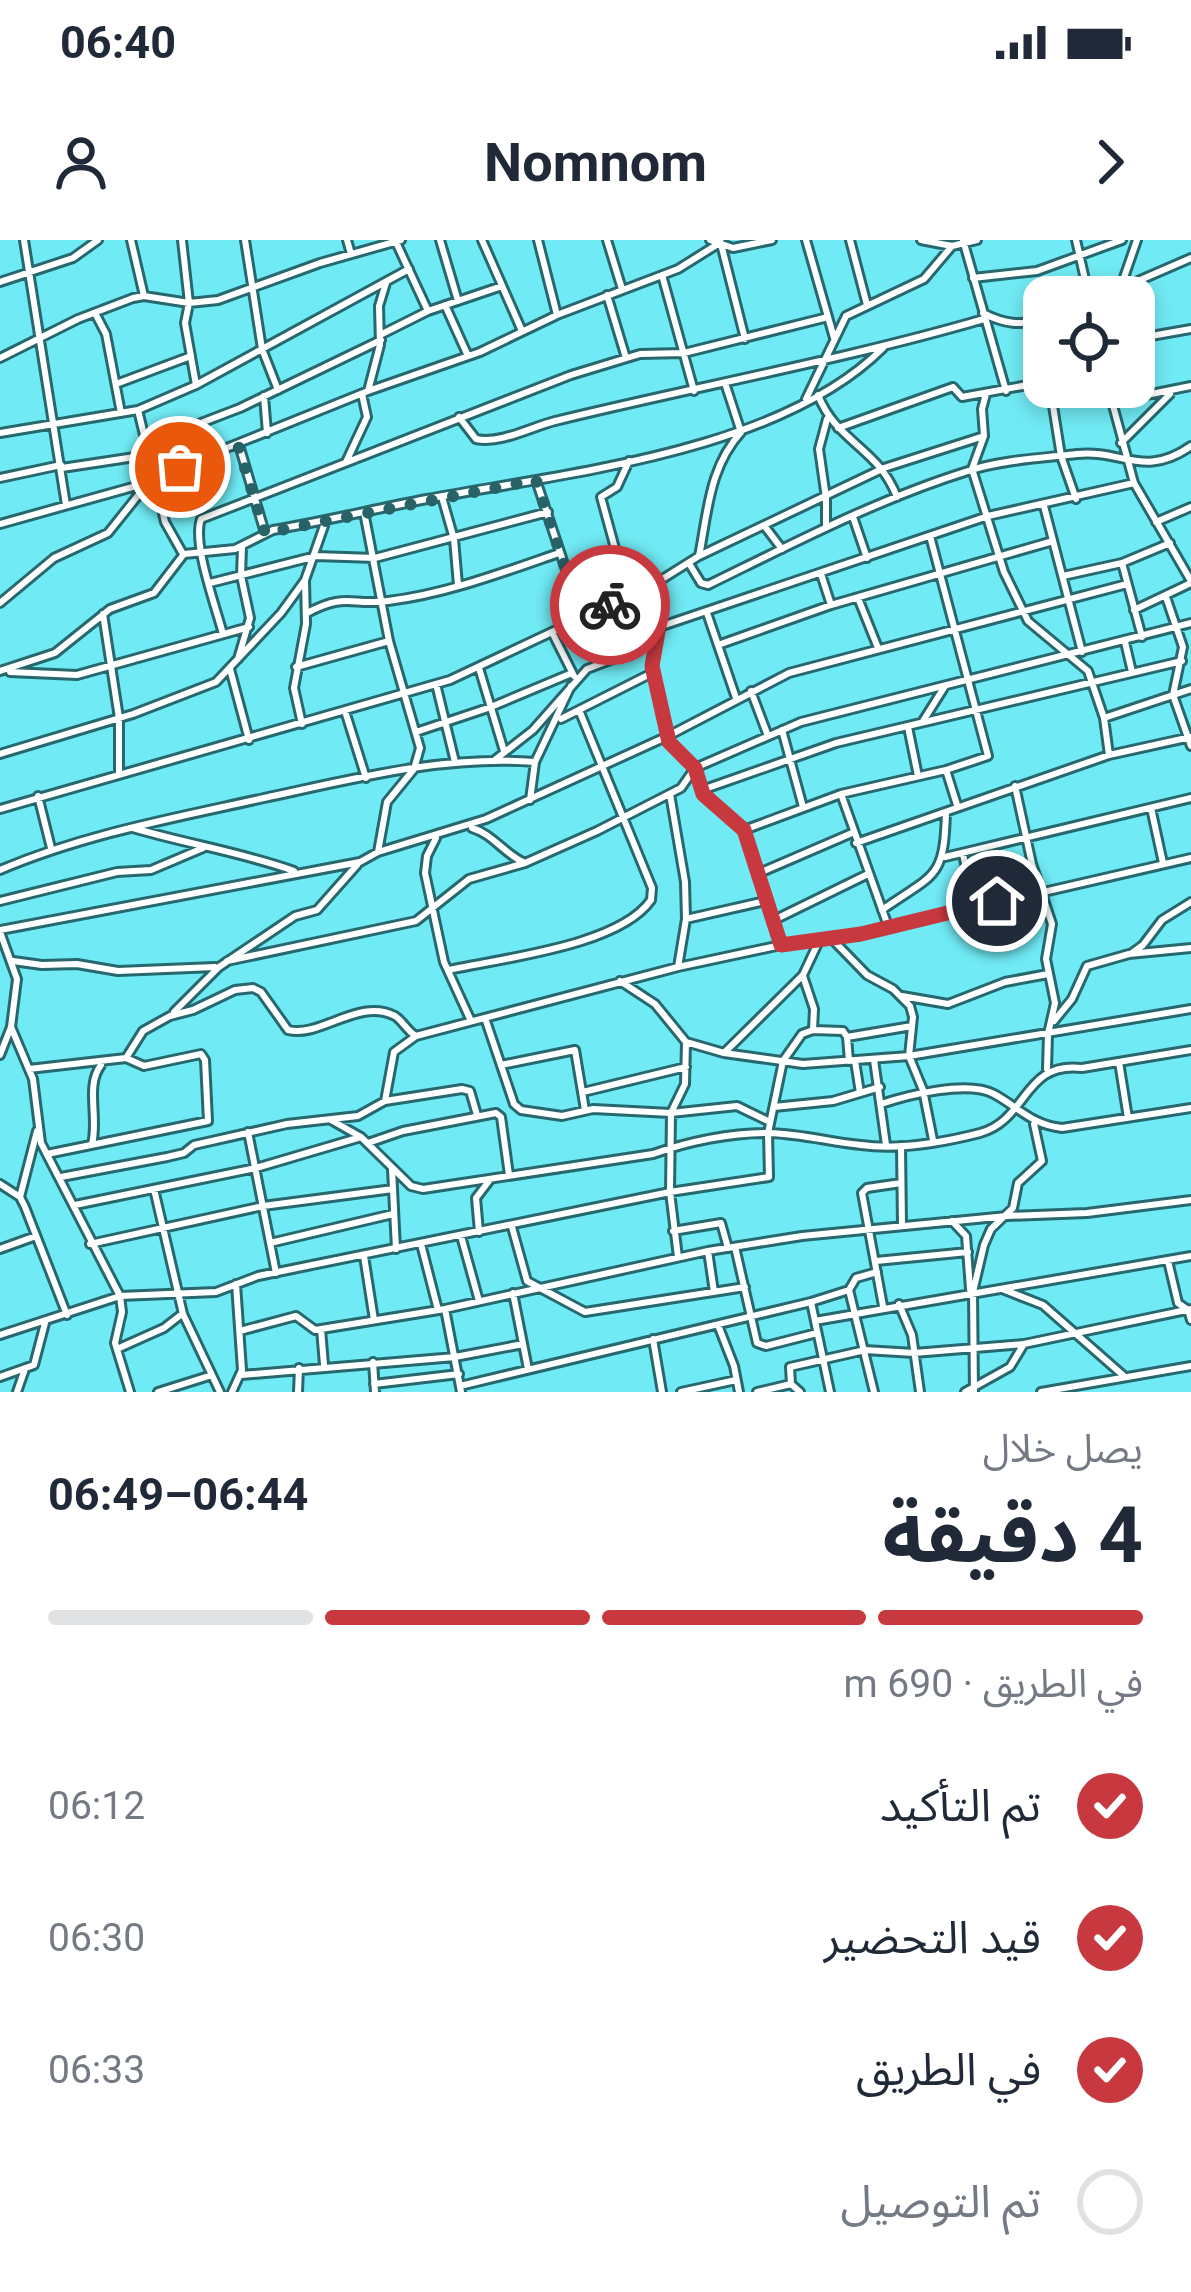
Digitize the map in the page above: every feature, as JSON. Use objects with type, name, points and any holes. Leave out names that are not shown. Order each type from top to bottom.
[{"type":"street","points":[[24,240],[66,505]]},
{"type":"street","points":[[0,282],[73,258],[98,240]]},
{"type":"street","points":[[131,240],[144,296]]},
{"type":"street","points":[[182,240],[189,303],[185,323],[196,385]]},
{"type":"street","points":[[245,240],[262,349],[278,390]]},
{"type":"street","points":[[347,240],[350,254]]},
{"type":"street","points":[[0,358],[94,313],[144,296],[189,303],[218,300],[397,240],[428,311]]},
{"type":"street","points":[[440,240],[458,301]]},
{"type":"street","points":[[482,240],[522,331]]},
{"type":"street","points":[[538,240],[557,315]]},
{"type":"street","points":[[606,240],[622,289]]},
{"type":"street","points":[[717,242],[734,248],[772,240]]},
{"type":"street","points":[[806,240],[834,338]]},
{"type":"street","points":[[850,240],[867,305]]},
{"type":"street","points":[[921,240],[952,246]]},
{"type":"street","points":[[804,402],[846,316],[924,279],[952,246],[976,240]]},
{"type":"street","points":[[1076,240],[1084,276]]},
{"type":"street","points":[[973,278],[1026,274],[1122,240]]},
{"type":"street","points":[[1125,276],[1137,240]]},
{"type":"street","points":[[0,524],[150,481],[365,392],[468,356],[662,275],[717,242]]},
{"type":"street","points":[[717,242],[745,339]]},
{"type":"street","points":[[963,242],[1006,391]]},
{"type":"street","points":[[1151,276],[1191,259]]},
{"type":"street","points":[[0,433],[138,410],[196,385],[409,269]]},
{"type":"street","points":[[662,275],[694,391]]},
{"type":"street","points":[[345,466],[368,417],[365,392],[381,337],[379,306],[388,280]]},
{"type":"street","points":[[146,444],[278,390],[428,311],[502,286]]},
{"type":"street","points":[[608,295],[626,358]]},
{"type":"street","points":[[445,305],[468,356]]},
{"type":"street","points":[[94,313],[106,334],[121,413]]},
{"type":"street","points":[[223,634],[201,550],[197,528],[201,519],[345,466],[459,417],[626,358],[654,352],[685,353],[828,316]]},
{"type":"street","points":[[459,417],[476,439],[488,440],[883,348],[984,316],[1023,324]]},
{"type":"street","points":[[1155,335],[1191,329]]},
{"type":"street","points":[[0,671],[55,653],[103,614],[159,590],[184,554],[242,547],[265,533],[629,461],[743,428],[852,378],[883,348]]},
{"type":"street","points":[[116,384],[191,356]]},
{"type":"street","points":[[725,383],[743,428]]},
{"type":"street","points":[[1155,395],[1191,386]]},
{"type":"street","points":[[838,428],[953,387],[962,397],[1023,389]]},
{"type":"street","points":[[1121,443],[1173,392]]},
{"type":"street","points":[[986,394],[984,436],[972,469],[1002,559],[1020,609],[1081,664],[1093,683],[1109,755]]},
{"type":"street","points":[[818,395],[827,418],[884,468],[897,497]]},
{"type":"street","points":[[264,396],[267,433]]},
{"type":"street","points":[[1052,408],[1076,499]]},
{"type":"street","points":[[1112,408],[1134,483],[1188,567],[1191,582],[1134,610]]},
{"type":"street","points":[[138,410],[150,481],[167,529],[184,554]]},
{"type":"street","points":[[826,528],[819,448],[827,418]]},
{"type":"street","points":[[699,556],[711,483],[743,428]]},
{"type":"street","points":[[0,809],[249,740],[479,668],[884,468],[984,436]]},
{"type":"street","points":[[238,445],[265,533]]},
{"type":"street","points":[[690,564],[701,583],[708,585],[826,528],[972,469],[1087,454],[1126,463],[1168,459],[1191,446]]},
{"type":"street","points":[[0,478],[148,455]]},
{"type":"street","points":[[628,596],[601,497],[617,487],[629,461]]},
{"type":"street","points":[[536,480],[582,618]]},
{"type":"street","points":[[0,602],[54,558],[101,539],[150,481]]},
{"type":"street","points":[[500,756],[533,730],[573,679],[594,664],[621,656],[659,627],[988,516],[1134,483]]},
{"type":"street","points":[[442,496],[454,539],[458,585]]},
{"type":"street","points":[[1044,506],[1082,652]]},
{"type":"street","points":[[1156,522],[1191,507]]},
{"type":"street","points":[[364,512],[388,641],[420,756],[387,802],[378,852]]},
{"type":"street","points":[[210,583],[316,556],[375,558],[548,512]]},
{"type":"street","points":[[853,517],[867,558]]},
{"type":"street","points":[[0,754],[207,687],[234,666],[305,580],[326,520]]},
{"type":"street","points":[[765,527],[782,549]]},
{"type":"street","points":[[744,830],[841,794],[988,756],[930,536]]},
{"type":"street","points":[[718,645],[830,605],[1053,541]]},
{"type":"street","points":[[1063,576],[1122,563],[1170,543]]},
{"type":"street","points":[[242,547],[249,626],[234,666],[249,740]]},
{"type":"street","points":[[307,613],[335,599],[384,602],[458,585],[559,553]]},
{"type":"street","points":[[1122,563],[1142,637]]},
{"type":"street","points":[[821,574],[830,605]]},
{"type":"street","points":[[302,724],[294,688],[307,613],[305,580]]},
{"type":"street","points":[[656,583],[659,627],[654,672],[671,748],[695,768],[702,790],[744,830],[781,945]]},
{"type":"street","points":[[170,1016],[223,964],[295,916],[316,910],[360,862],[378,852],[436,838],[530,800],[789,673],[1127,584]]},
{"type":"street","points":[[856,843],[1109,755],[1189,740],[1173,695],[1181,661],[1177,628],[1166,597]]},
{"type":"street","points":[[857,598],[878,648]]},
{"type":"street","points":[[103,614],[113,665],[119,774]]},
{"type":"street","points":[[707,614],[736,698]]},
{"type":"street","points":[[13,961],[118,971],[223,964],[409,923],[434,910],[469,879],[525,863],[624,818],[689,781],[695,768],[801,722],[1191,623]]},
{"type":"street","points":[[0,671],[77,675],[249,626]]},
{"type":"street","points":[[530,800],[535,762],[573,679],[553,633]]},
{"type":"street","points":[[296,668],[388,641]]},
{"type":"street","points":[[1125,642],[1132,672]]},
{"type":"street","points":[[702,790],[789,757],[1181,661]]},
{"type":"street","points":[[479,668],[500,756]]},
{"type":"street","points":[[558,720],[654,672]]},
{"type":"street","points":[[416,732],[573,679]]},
{"type":"street","points":[[436,684],[455,762]]},
{"type":"street","points":[[922,724],[945,685]]},
{"type":"street","points":[[1104,718],[1191,688]]},
{"type":"street","points":[[751,691],[768,736]]},
{"type":"street","points":[[449,970],[599,935],[645,908],[652,887],[578,710]]},
{"type":"street","points":[[345,711],[366,778]]},
{"type":"street","points":[[908,727],[918,776]]},
{"type":"street","points":[[782,730],[803,807]]},
{"type":"street","points":[[0,870],[51,848],[129,827],[366,778],[500,756],[535,762]]},
{"type":"street","points":[[946,770],[957,805]]},
{"type":"street","points":[[1016,786],[1053,933],[1046,959],[1055,1004],[1047,1070]]},
{"type":"street","points":[[670,794],[685,882],[686,919],[678,968]]},
{"type":"street","points":[[841,794],[888,926]]},
{"type":"street","points":[[38,796],[51,848]]},
{"type":"street","points":[[945,857],[1191,798]]},
{"type":"street","points":[[1151,806],[1163,863]]},
{"type":"street","points":[[881,910],[935,873],[945,857],[946,812]]},
{"type":"street","points":[[129,827],[203,848],[248,854],[296,872]]},
{"type":"street","points":[[468,827],[487,834],[506,854],[525,863]]},
{"type":"street","points":[[758,874],[853,833]]},
{"type":"street","points":[[436,838],[425,864],[449,970],[471,1022]]},
{"type":"street","points":[[0,901],[117,872],[151,870],[203,848]]},
{"type":"street","points":[[963,854],[974,906]]},
{"type":"street","points":[[385,1102],[394,1052],[416,1036],[620,981],[781,945],[832,939],[1191,857]]},
{"type":"street","points":[[0,1054],[11,1027],[17,979],[0,931],[360,862]]},
{"type":"street","points":[[772,921],[868,874]]},
{"type":"street","points":[[686,919],[765,901]]},
{"type":"street","points":[[1129,954],[1143,945],[1162,920],[1191,902]]},
{"type":"street","points":[[832,939],[868,975],[910,1006],[909,1056],[923,1090],[933,1140]]},
{"type":"street","points":[[812,1030],[814,1009],[803,975],[819,941]]},
{"type":"street","points":[[1049,1030],[1072,999],[1087,966],[1129,954],[1191,948]]},
{"type":"street","points":[[902,996],[948,1004],[1005,982],[1048,974]]},
{"type":"street","points":[[724,1053],[803,975]]},
{"type":"street","points":[[620,981],[655,1004],[686,1042],[783,1061],[909,1056],[1191,1009]]},
{"type":"street","points":[[126,1058],[143,1031],[170,1016],[235,990],[253,988],[288,1030],[306,1032],[332,1020],[371,1013],[395,1016],[416,1036]]},
{"type":"street","points":[[485,1018],[514,1104],[521,1111],[671,1113],[737,1106],[770,1122]]},
{"type":"street","points":[[847,1037],[912,1026]]},
{"type":"street","points":[[11,1027],[29,1069],[47,1154],[120,1296],[115,1337],[130,1392]]},
{"type":"street","points":[[0,1335],[120,1296],[216,1292],[276,1273],[670,1192],[769,1177],[768,1133],[783,1061],[796,1040],[812,1030],[843,1031],[860,1094]]},
{"type":"street","points":[[678,1258],[670,1192],[671,1113],[685,1084],[686,1042]]},
{"type":"street","points":[[501,1065],[575,1050],[585,1110]]},
{"type":"street","points":[[332,1120],[365,1140],[416,1188],[768,1133],[886,1145],[933,1140],[996,1127],[1047,1070],[1191,1050]]},
{"type":"street","points":[[29,1069],[126,1058],[144,1066],[204,1055],[208,1120],[47,1154]]},
{"type":"street","points":[[873,1059],[886,1145]]},
{"type":"street","points":[[1118,1061],[1128,1118]]},
{"type":"street","points":[[92,1144],[96,1129],[93,1082],[104,1062]]},
{"type":"street","points":[[583,1092],[686,1067]]},
{"type":"street","points":[[774,1107],[880,1087]]},
{"type":"street","points":[[61,1177],[184,1153],[194,1144],[248,1132],[362,1114],[385,1102],[466,1089],[477,1115]]},
{"type":"street","points":[[881,1104],[923,1090],[980,1089],[1033,1120],[1062,1127],[1191,1108]]},
{"type":"street","points":[[75,1205],[477,1115],[499,1114],[509,1175]]},
{"type":"street","points":[[972,1292],[987,1237],[1013,1208],[1018,1183],[1042,1160],[1033,1120]]},
{"type":"street","points":[[20,1197],[38,1128]]},
{"type":"street","points":[[248,1132],[276,1273]]},
{"type":"street","points":[[901,1144],[902,1226]]},
{"type":"street","points":[[392,1169],[396,1250]]},
{"type":"street","points":[[479,1232],[476,1198],[491,1178]]},
{"type":"street","points":[[883,1306],[863,1190],[902,1183]]},
{"type":"street","points":[[0,1184],[20,1197],[68,1315]]},
{"type":"street","points":[[154,1189],[183,1313],[220,1392]]},
{"type":"street","points":[[91,1244],[263,1206],[393,1190]]},
{"type":"street","points":[[240,1331],[296,1316],[311,1329],[321,1329],[441,1310],[708,1251],[871,1229],[1191,1200]]},
{"type":"street","points":[[270,1243],[392,1214]]},
{"type":"street","points":[[952,1221],[966,1236],[968,1252],[971,1391]]},
{"type":"street","points":[[674,1231],[721,1223],[761,1347],[817,1333]]},
{"type":"street","points":[[512,1226],[524,1276],[534,1288],[585,1312],[745,1287]]},
{"type":"street","points":[[0,1249],[37,1236]]},
{"type":"street","points":[[461,1236],[479,1301]]},
{"type":"street","points":[[421,1244],[461,1389],[811,1301],[849,1290],[856,1277],[877,1272]]},
{"type":"street","points":[[708,1251],[714,1292]]},
{"type":"street","points":[[876,1262],[968,1252]]},
{"type":"street","points":[[364,1256],[374,1320]]},
{"type":"street","points":[[815,1321],[1191,1256]]},
{"type":"street","points":[[1168,1261],[1178,1303],[1190,1310]]},
{"type":"street","points":[[232,1392],[241,1376],[236,1284]]},
{"type":"street","points":[[999,1288],[1043,1305],[1125,1377]]},
{"type":"street","points":[[849,1290],[874,1392]]},
{"type":"street","points":[[513,1293],[528,1369]]},
{"type":"street","points":[[811,1301],[830,1392]]},
{"type":"street","points":[[899,1304],[920,1392]]},
{"type":"street","points":[[1190,1310],[1191,1320]]},
{"type":"street","points":[[800,1392],[791,1384],[790,1367],[823,1358],[865,1350],[914,1353],[1024,1344],[1190,1310]]},
{"type":"street","points":[[117,1349],[164,1328],[183,1313]]},
{"type":"street","points":[[0,1377],[37,1362],[44,1323]]},
{"type":"street","points":[[718,1324],[739,1392]]},
{"type":"street","points":[[321,1329],[324,1365]]},
{"type":"street","points":[[653,1339],[662,1392]]},
{"type":"street","points":[[241,1376],[324,1365],[455,1358],[523,1344]]},
{"type":"street","points":[[971,1391],[1010,1367],[1024,1344]]},
{"type":"street","points":[[373,1363],[375,1388],[459,1374]]},
{"type":"street","points":[[1047,1392],[1191,1366]]},
{"type":"street","points":[[298,1392],[299,1368]]},
{"type":"street","points":[[17,1392],[25,1369]]},
{"type":"street","points":[[158,1392],[212,1375]]},
{"type":"street","points":[[681,1392],[737,1380]]},
{"type":"street","points":[[757,1392],[791,1384]]},
{"type":"way so far","points":[[180,467],[238,445],[265,533],[536,480],[582,618],[610,605]]},
{"type":"route","points":[[610,605],[656,583],[661,614],[652,666],[671,748],[695,768],[703,794],[744,830],[781,945],[861,934],[997,901]]}]
